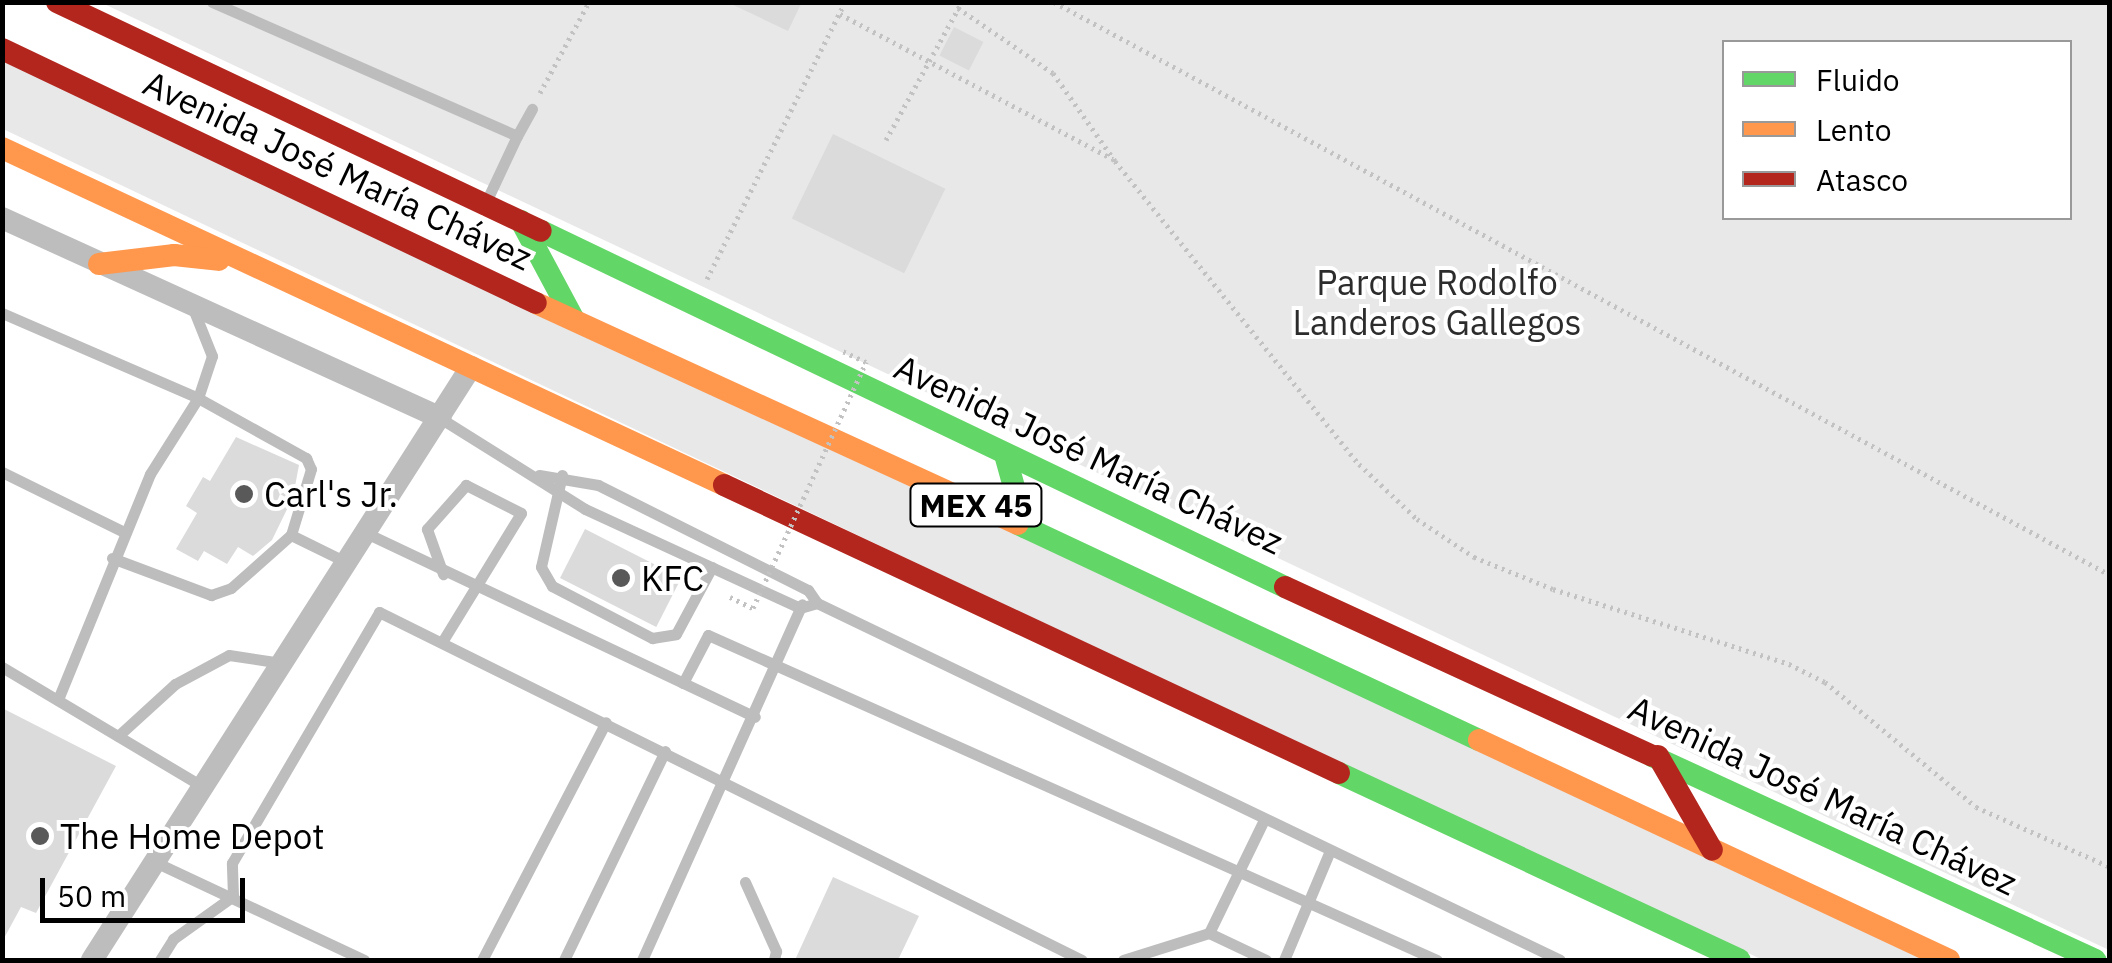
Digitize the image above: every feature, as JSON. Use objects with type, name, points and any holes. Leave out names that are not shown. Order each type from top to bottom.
[{"type":"main road","name":"Avenida José María Chávez","points":[[57,2],[695,304],[1006,458],[2094,960]]},
{"type":"main road","name":"Avenida José María Chávez","points":[[2,49],[574,320],[1026,526],[1949,960]]},
{"type":"main road","name":"MEX 45","points":[[2,148],[1740,960]]},
{"type":"main road","points":[[521,221],[574,320]]},
{"type":"main road","points":[[99,264],[174,255],[258,268]]},
{"type":"main road","points":[[1006,458],[1026,526]]},
{"type":"main road","points":[[1658,756],[1712,850]]},
{"type":"street","points":[[2,218],[440,418]]},
{"type":"street","points":[[92,960],[472,367]]},
{"type":"lane","points":[[212,2],[517,136]]},
{"type":"lane","points":[[484,206],[532,109]]},
{"type":"lane","points":[[58,700],[124,532],[171,435],[198,398],[212,356],[192,306]]},
{"type":"lane","points":[[2,314],[198,398],[306,458],[311,468],[291,535],[231,588],[212,594],[112,558]]},
{"type":"lane","points":[[440,418],[538,475],[556,493],[800,608],[817,603]]},
{"type":"lane","points":[[2,472],[124,532]]},
{"type":"lane","points":[[538,475],[562,475],[598,485],[808,590],[817,603],[1263,822],[1560,960]]},
{"type":"lane","points":[[562,475],[541,567],[552,586],[652,638],[676,634],[712,567]]},
{"type":"lane","points":[[442,642],[521,513],[466,485],[427,529],[443,574]]},
{"type":"lane","points":[[366,533],[443,574],[755,717]]},
{"type":"lane","points":[[291,535],[347,563]]},
{"type":"lane","points":[[642,960],[779,664],[808,590]]},
{"type":"lane","points":[[233,896],[232,863],[379,612],[1082,960]]},
{"type":"lane","points":[[683,684],[708,635],[1437,960]]},
{"type":"lane","points":[[118,736],[175,684],[229,655],[282,663]]},
{"type":"lane","points":[[2,667],[203,786]]},
{"type":"lane","points":[[482,960],[606,722]]},
{"type":"lane","points":[[564,960],[666,751]]},
{"type":"lane","points":[[1209,933],[1263,822]]},
{"type":"lane","points":[[1284,960],[1330,853]]},
{"type":"lane","points":[[155,862],[364,960]]},
{"type":"lane","points":[[745,882],[776,952],[774,960]]},
{"type":"lane","points":[[160,960],[173,939],[233,896]]},
{"type":"lane","points":[[1123,960],[1209,933],[1266,960]]},
{"type":"path","points":[[532,109],[589,2]]},
{"type":"path","points":[[695,304],[844,2]]},
{"type":"path","points":[[1054,2],[2110,575]]},
{"type":"path","points":[[886,140],[960,5],[1053,72],[1115,161],[1360,464],[1417,519],[1474,556],[1553,589],[1801,670],[1976,807],[2110,867]]},
{"type":"path","points":[[839,13],[1115,161]]},
{"type":"path","points":[[730,597],[754,608],[866,362],[842,351]]},
{"type":"green space","name":"Parque Rodolfo Landeros Gallegos","points":[[102,3],[2109,3],[2109,950]]},
{"type":"green space","points":[[3,54],[1929,960],[1763,960],[1150,674],[3,129]]},
{"type":"building","points":[[727,2],[802,2],[788,31]]},
{"type":"building","points":[[954,27],[983,42],[969,70],[939,56]]},
{"type":"building","points":[[833,134],[945,189],[904,273],[792,218]]},
{"type":"building","name":"Carl's Jr.","points":[[236,437],[299,465],[293,497],[272,540],[253,556],[238,547],[227,564],[204,551],[198,561],[176,549],[197,513],[186,506],[203,477],[210,481]]},
{"type":"building","name":"KFC","points":[[585,529],[681,578],[656,627],[560,578]]},
{"type":"building","name":"The Home Depot","points":[[2,708],[116,766],[36,913],[21,907],[2,942]]},
{"type":"building","points":[[833,877],[919,916],[898,960],[795,960]]},
{"type":"traffic: fast","points":[[521,221],[574,320]]},
{"type":"traffic: fast","points":[[541,231],[1285,587]]},
{"type":"traffic: fast","points":[[1006,458],[1025,527]]},
{"type":"traffic: fast","points":[[1018,524],[1479,740]]},
{"type":"traffic: fast","points":[[1652,756],[2095,960]]},
{"type":"traffic: fast","points":[[1339,773],[1740,960]]},
{"type":"traffic: slow","points":[[2,148],[724,485]]},
{"type":"traffic: slow","points":[[99,264],[174,255],[219,260]]},
{"type":"traffic: slow","points":[[536,303],[1018,524]]},
{"type":"traffic: slow","points":[[1479,740],[1949,960]]},
{"type":"traffic: jam","points":[[57,2],[541,231]]},
{"type":"traffic: jam","points":[[2,49],[536,303]]},
{"type":"traffic: jam","points":[[724,485],[1339,773]]},
{"type":"traffic: jam","points":[[1285,587],[1652,756]]},
{"type":"traffic: jam","points":[[1658,756],[1712,850]]},
{"type":"place","name":"Carl's Jr.","points":[[244,494]]},
{"type":"place","name":"KFC","points":[[621,578]]},
{"type":"place","name":"The Home Depot","points":[[40,836]]}]
